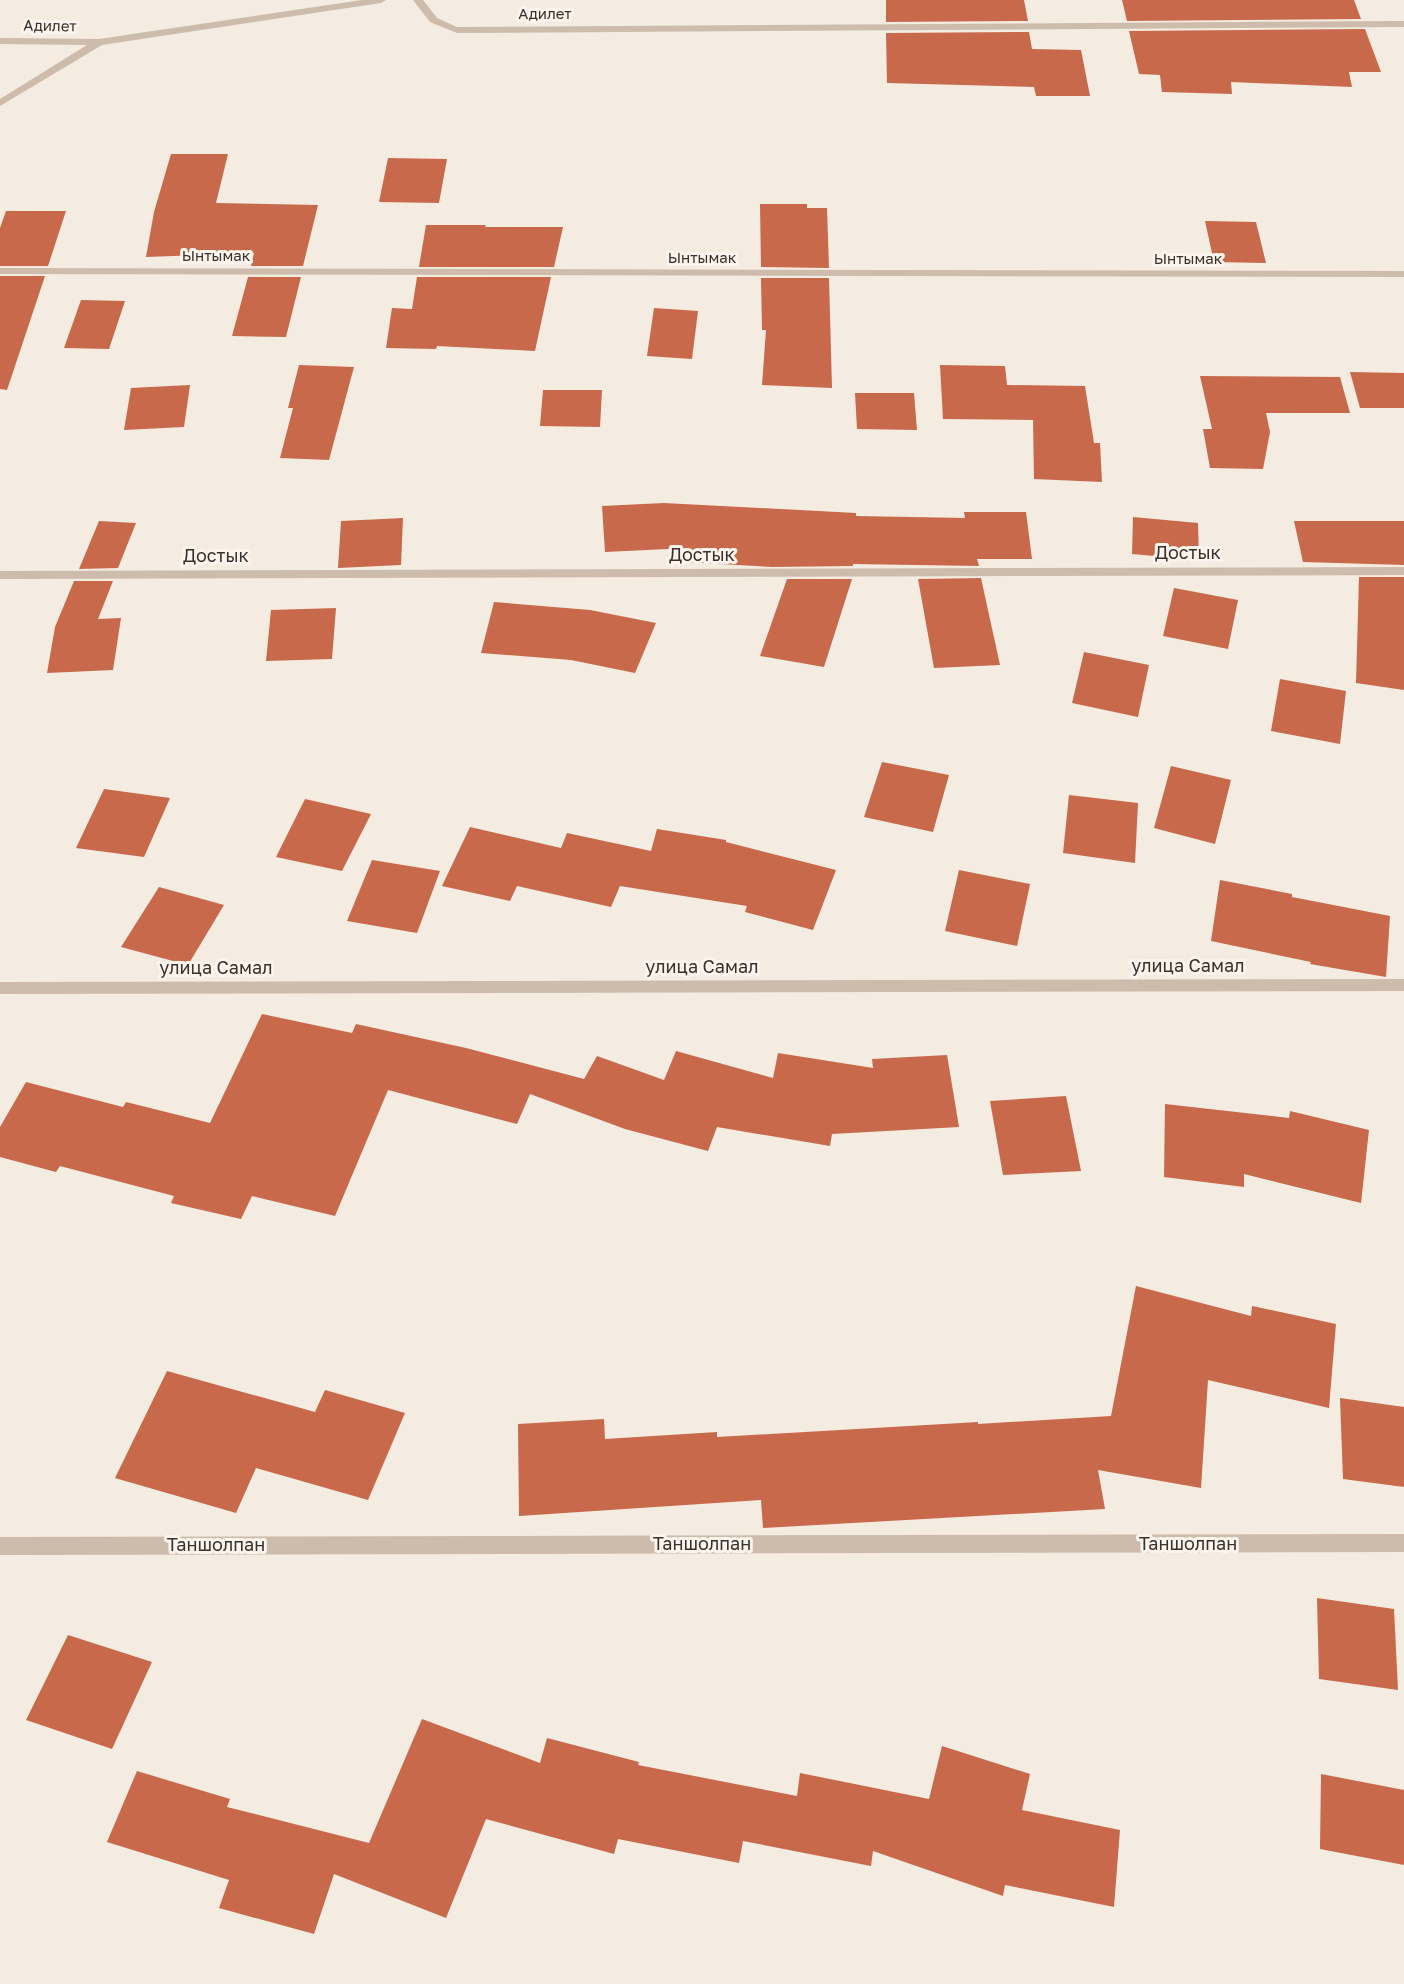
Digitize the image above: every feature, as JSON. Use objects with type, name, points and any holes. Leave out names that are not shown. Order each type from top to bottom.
[{"type":"street","points":[[0,103],[99,42],[381,0]]},
{"type":"street","name":"Адилет","points":[[418,0],[429,17],[439,25],[457,30],[1404,24]]},
{"type":"street","name":"Адилет","points":[[0,41],[99,42]]},
{"type":"street","name":"Ынтымак","points":[[0,271],[1404,274]]},
{"type":"street","name":"Достык","points":[[0,575],[1404,571]]},
{"type":"street","name":"улица Самал","points":[[0,988],[1404,985]]},
{"type":"street","name":"Таншолпан","points":[[0,1546],[1404,1543]]},
{"type":"building","points":[[886,0],[1024,0],[1028,21],[886,22]]},
{"type":"building","points":[[1122,0],[1354,0],[1361,19],[1127,21]]},
{"type":"building","points":[[1365,29],[1381,72],[1349,72],[1352,87],[1231,82],[1232,94],[1162,92],[1160,75],[1139,74],[1129,31]]},
{"type":"building","points":[[1029,32],[1032,49],[1081,50],[1090,96],[1036,96],[1034,87],[887,83],[886,33]]},
{"type":"building","points":[[171,154],[228,154],[216,203],[318,205],[303,266],[251,266],[254,253],[146,257],[154,212]]},
{"type":"building","points":[[388,158],[447,159],[439,203],[379,202]]},
{"type":"building","points":[[760,204],[807,204],[807,208],[827,208],[829,268],[761,267]]},
{"type":"building","points":[[6,211],[66,211],[48,266],[0,266],[0,228]]},
{"type":"building","points":[[1205,221],[1256,222],[1266,263],[1214,262]]},
{"type":"building","points":[[426,225],[563,227],[554,267],[419,267]]},
{"type":"building","points":[[0,276],[45,276],[7,390],[0,389]]},
{"type":"building","points":[[248,277],[301,277],[286,337],[232,336]]},
{"type":"building","points":[[417,277],[551,277],[535,351],[437,346],[436,349],[386,348],[392,308],[412,309]]},
{"type":"building","points":[[761,278],[829,278],[832,388],[762,385],[766,330],[762,330]]},
{"type":"building","points":[[81,300],[125,301],[109,349],[64,348]]},
{"type":"building","points":[[654,308],[698,311],[692,359],[647,356]]},
{"type":"building","points":[[299,365],[354,367],[329,460],[280,458],[293,408],[288,408]]},
{"type":"building","points":[[940,365],[1005,366],[1007,385],[1085,386],[1094,443],[1100,443],[1102,482],[1034,479],[1033,420],[943,419]]},
{"type":"building","points":[[1350,372],[1404,373],[1404,408],[1360,408]]},
{"type":"building","points":[[1200,376],[1340,377],[1350,413],[1266,413],[1270,432],[1263,469],[1210,468],[1203,429],[1212,429]]},
{"type":"building","points":[[190,385],[184,427],[124,430],[131,388]]},
{"type":"building","points":[[543,390],[602,390],[600,427],[540,426]]},
{"type":"building","points":[[855,393],[914,393],[917,430],[857,429]]},
{"type":"building","points":[[664,503],[856,513],[856,516],[965,518],[964,512],[1026,512],[1032,559],[977,559],[979,566],[853,564],[853,566],[772,567],[686,562],[688,548],[605,552],[602,506]]},
{"type":"building","points":[[1133,517],[1198,523],[1199,560],[1132,554]]},
{"type":"building","points":[[403,518],[401,565],[338,568],[341,521]]},
{"type":"building","points":[[99,521],[136,523],[118,568],[79,569]]},
{"type":"building","points":[[1294,521],[1404,521],[1404,565],[1303,562]]},
{"type":"building","points":[[1359,577],[1404,577],[1404,690],[1356,683]]},
{"type":"building","points":[[981,578],[1000,665],[934,668],[918,579]]},
{"type":"building","points":[[787,579],[852,579],[824,667],[760,656]]},
{"type":"building","points":[[74,581],[113,581],[98,619],[121,618],[113,670],[47,673],[55,627]]},
{"type":"building","points":[[1174,588],[1238,600],[1228,649],[1163,636]]},
{"type":"building","points":[[494,602],[590,610],[656,623],[635,673],[571,660],[481,653]]},
{"type":"building","points":[[336,608],[332,659],[266,661],[271,610]]},
{"type":"building","points":[[1084,652],[1149,665],[1138,717],[1072,703]]},
{"type":"building","points":[[1280,679],[1346,691],[1340,744],[1271,731]]},
{"type":"building","points":[[882,762],[949,775],[933,832],[864,817]]},
{"type":"building","points":[[1171,766],[1231,780],[1215,844],[1154,828]]},
{"type":"building","points":[[104,789],[170,798],[144,857],[76,848]]},
{"type":"building","points":[[1069,795],[1138,803],[1135,863],[1063,853]]},
{"type":"building","points":[[305,799],[371,814],[342,871],[276,857]]},
{"type":"building","points":[[470,827],[561,848],[567,833],[651,851],[657,829],[726,840],[726,842],[836,870],[813,930],[745,912],[747,906],[620,886],[611,907],[517,886],[510,901],[442,886]]},
{"type":"building","points":[[372,860],[440,871],[417,933],[347,921]]},
{"type":"building","points":[[959,870],[1030,884],[1017,946],[945,931]]},
{"type":"building","points":[[1220,880],[1390,916],[1386,977],[1310,964],[1311,962],[1211,941]]},
{"type":"building","points":[[159,887],[224,905],[188,965],[121,947]]},
{"type":"building","points":[[262,1014],[352,1033],[356,1024],[466,1048],[584,1079],[597,1056],[664,1080],[676,1051],[773,1078],[778,1053],[873,1068],[872,1059],[947,1055],[959,1127],[832,1134],[830,1146],[717,1127],[708,1151],[625,1129],[530,1094],[517,1124],[388,1090],[335,1216],[252,1196],[241,1219],[171,1203],[174,1196],[60,1166],[56,1172],[0,1157],[0,1127],[26,1082],[123,1107],[126,1102],[210,1123]]},
{"type":"building","points":[[1066,1096],[1081,1171],[1003,1175],[990,1101]]},
{"type":"building","points":[[1165,1104],[1289,1118],[1290,1111],[1369,1130],[1361,1203],[1244,1174],[1244,1187],[1164,1177]]},
{"type":"building","points":[[1136,1286],[1251,1316],[1252,1306],[1336,1324],[1329,1408],[1208,1380],[1201,1488],[1098,1470],[1105,1509],[763,1528],[761,1500],[519,1516],[518,1424],[604,1419],[605,1439],[717,1432],[717,1437],[1111,1416]]},
{"type":"building","points":[[167,1371],[315,1412],[325,1390],[405,1413],[368,1500],[256,1468],[236,1513],[115,1478]]},
{"type":"building","points":[[1340,1398],[1404,1407],[1404,1487],[1343,1479]]},
{"type":"building","points":[[1317,1598],[1394,1609],[1398,1690],[1319,1679]]},
{"type":"building","points":[[68,1635],[152,1662],[112,1749],[26,1720]]},
{"type":"building","points":[[422,1719],[540,1763],[547,1738],[639,1762],[638,1765],[797,1796],[800,1773],[929,1799],[942,1746],[1030,1774],[1022,1810],[1120,1830],[1114,1907],[1005,1885],[1003,1896],[873,1851],[871,1866],[743,1841],[739,1863],[618,1839],[614,1854],[486,1819],[446,1918],[334,1874],[314,1934],[219,1908],[229,1880],[107,1842],[137,1771],[230,1799],[227,1807],[369,1843]]},
{"type":"building","points":[[1321,1774],[1404,1790],[1404,1865],[1320,1849]]}]
